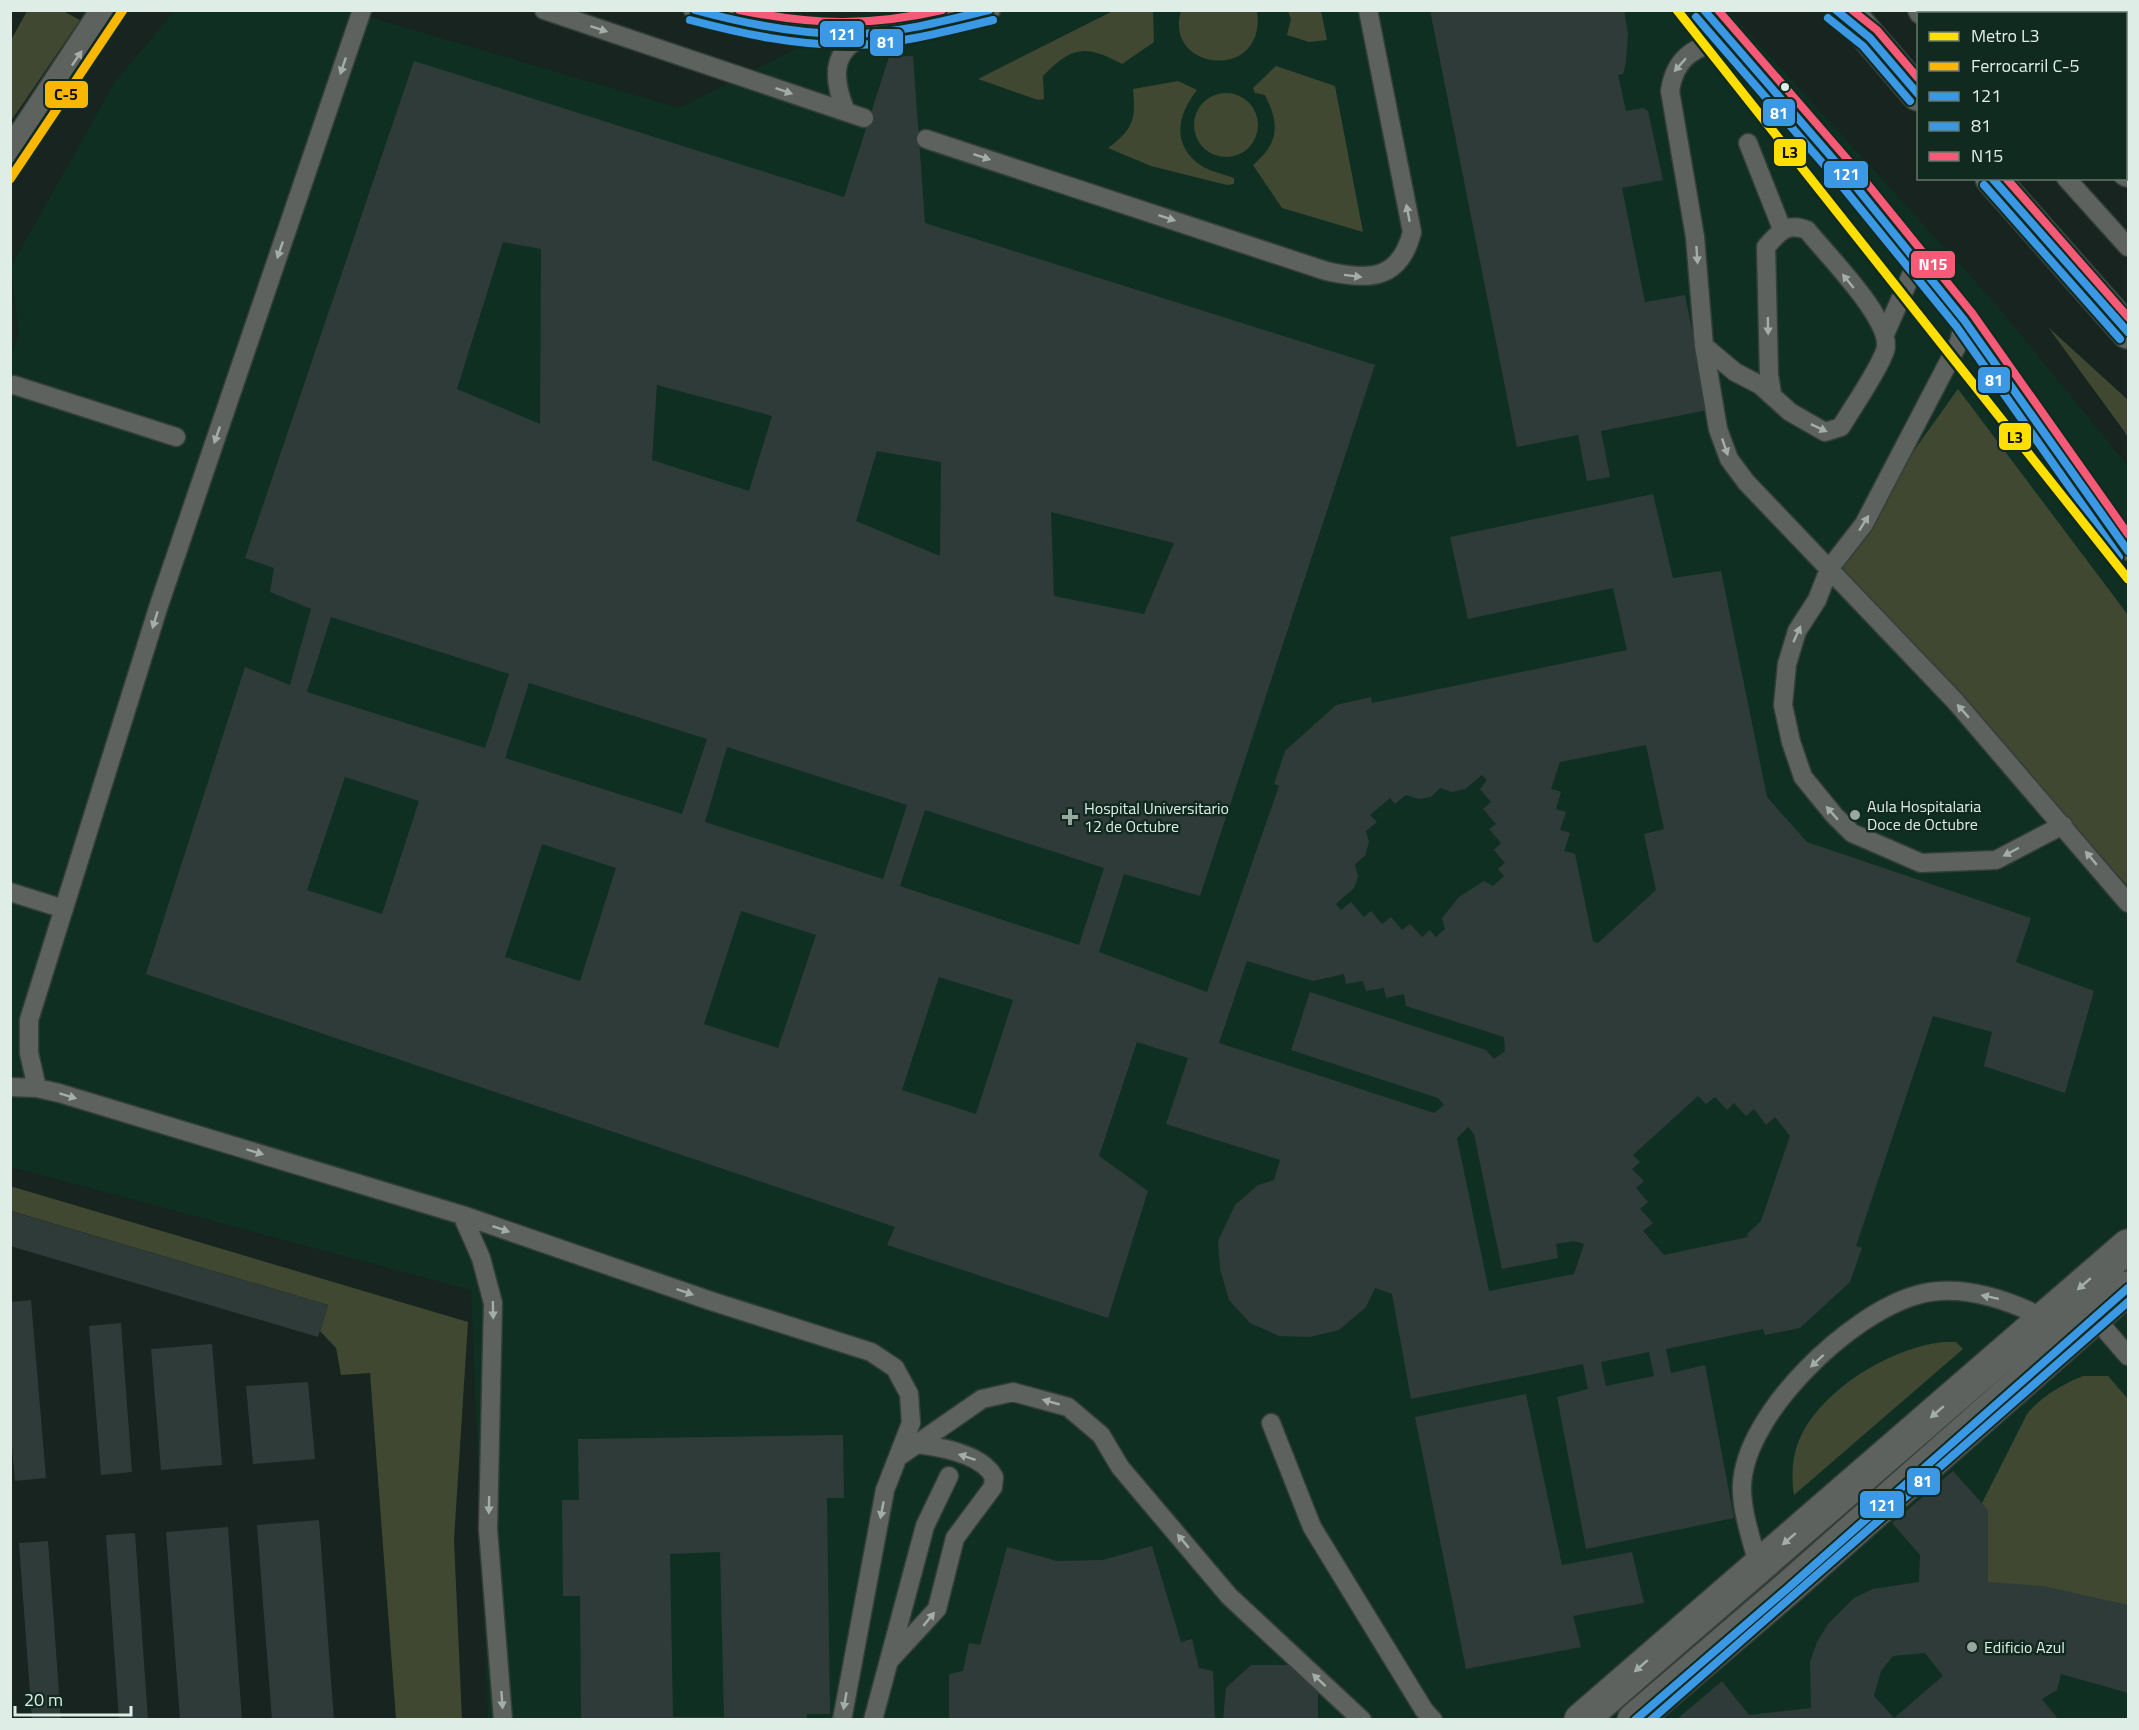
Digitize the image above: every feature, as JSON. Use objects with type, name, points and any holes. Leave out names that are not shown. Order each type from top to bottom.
[{"type":"main road","points":[[1835,10],[1870,38]]},
{"type":"main road","points":[[1845,10],[1917,93]]},
{"type":"main road","points":[[1994,180],[2128,332]]},
{"type":"street","points":[[10,159],[108,10]]},
{"type":"street","points":[[1581,1719],[2128,1246]]},
{"type":"street","points":[[1634,1719],[1787,1589],[2128,1288]]},
{"type":"lane","points":[[38,1088],[29,1053],[29,1020],[159,605],[362,10]]},
{"type":"lane","points":[[544,10],[864,118]]},
{"type":"lane","points":[[693,10],[732,21],[872,34]]},
{"type":"lane","points":[[846,112],[836,72],[840,56],[856,39],[991,10]]},
{"type":"lane","points":[[926,139],[1326,271],[1356,278],[1377,275],[1395,266],[1407,252],[1412,232],[1368,10]]},
{"type":"lane","points":[[1704,10],[1915,258],[1964,320],[2128,551]]},
{"type":"lane","points":[[1730,42],[1714,42],[1697,49],[1682,61],[1673,73],[1670,91],[1695,237],[1704,346],[1718,429],[1729,459],[1746,482],[1955,702],[2128,903]]},
{"type":"lane","points":[[1748,142],[1782,229]]},
{"type":"lane","points":[[2068,180],[2128,247]]},
{"type":"lane","points":[[1704,346],[1735,372],[1772,394],[1790,412],[1825,432],[1833,432],[1841,427],[1886,349],[1885,334],[1876,315],[1807,230],[1794,225],[1782,229],[1766,247],[1769,375],[1772,394]]},
{"type":"lane","points":[[1885,334],[1912,273],[1915,258]]},
{"type":"lane","points":[[1964,320],[1959,342],[1864,524],[1829,569],[1817,600],[1797,631],[1786,664],[1783,705],[1791,742],[1803,777],[1834,815],[1852,833],[1921,863],[1996,860],[2062,825]]},
{"type":"lane","points":[[12,385],[176,437]]},
{"type":"lane","points":[[10,892],[64,909]]},
{"type":"lane","points":[[10,1087],[38,1088],[462,1215],[711,1301],[871,1352],[895,1368],[909,1394],[911,1423],[901,1455],[885,1490],[843,1719]]},
{"type":"lane","points":[[462,1215],[481,1258],[493,1303],[488,1529],[503,1719]]},
{"type":"lane","points":[[1758,1565],[1746,1516],[1742,1485],[1749,1449],[1765,1419],[1792,1384],[1849,1331],[1882,1309],[1918,1294],[1962,1291],[2012,1302],[2044,1318]]},
{"type":"lane","points":[[2098,1313],[2103,1327],[2128,1356]]},
{"type":"lane","points":[[901,1455],[982,1399],[1013,1392],[1068,1407],[1101,1435],[1120,1467],[1229,1596],[1362,1719]]},
{"type":"lane","points":[[1271,1423],[1312,1527],[1424,1710],[1433,1719]]},
{"type":"lane","points":[[889,1662],[937,1609],[954,1539],[993,1487],[994,1477],[986,1465],[946,1450],[917,1444]]},
{"type":"lane","points":[[873,1719],[925,1526],[950,1476]]},
{"type":"shaded area","points":[[27,11],[63,11],[80,20],[11,121],[11,40]]},
{"type":"shaded area","name":"Hospital Universitario 12 de Octubre","points":[[174,11],[349,11],[679,108],[871,11],[1729,11],[1995,303],[2128,466],[2128,1719],[488,1719],[471,1290],[11,1167],[10,357],[19,334],[11,266],[115,82]]},
{"type":"shaded area","points":[[1113,11],[1153,11],[1154,42],[1122,64],[1089,51],[1071,54],[1043,76],[1044,99],[1038,100],[978,79]]},
{"type":"shaded area","points":[[1181,11],[1257,11],[1256,34],[1247,50],[1233,58],[1216,60],[1200,56],[1187,46],[1180,31]]},
{"type":"shaded area","points":[[1288,11],[1321,11],[1327,40],[1309,42],[1287,35],[1291,19]]},
{"type":"shaded area","points":[[1276,66],[1335,86],[1363,232],[1282,208],[1253,165],[1268,149],[1275,125],[1265,95],[1255,93],[1253,88]]},
{"type":"shaded area","points":[[1178,81],[1197,90],[1186,107],[1181,126],[1183,144],[1187,153],[1204,167],[1234,178],[1234,184],[1227,185],[1151,166],[1108,148],[1123,135],[1131,123],[1134,109],[1133,89]]},
{"type":"shaded area","points":[[1226,93],[1244,98],[1249,102],[1253,107],[1258,125],[1253,143],[1249,148],[1244,152],[1226,157],[1208,152],[1203,148],[1199,143],[1194,125],[1199,107],[1203,102],[1208,98]]},
{"type":"shaded area","points":[[2048,327],[2128,400],[2128,438],[2124,431]]},
{"type":"shaded area","points":[[1958,389],[2128,615],[2128,886],[1829,569]]},
{"type":"shaded area","points":[[10,1186],[468,1322],[454,1540],[462,1719],[396,1719],[370,1373],[341,1375],[336,1348],[320,1331],[328,1305],[11,1211]]},
{"type":"shaded area","points":[[1943,1342],[1956,1342],[1963,1349],[1794,1495],[1793,1465],[1798,1443],[1812,1418],[1826,1402],[1861,1373],[1881,1362],[1902,1352]]},
{"type":"shaded area","points":[[2083,1376],[2108,1376],[2128,1399],[2128,1640],[2073,1622],[1975,1608],[1975,1517],[2027,1414],[2052,1392]]},
{"type":"building","points":[[1430,10],[1624,10],[1628,33],[1626,62],[1623,74],[1618,75],[1626,111],[1643,108],[1648,111],[1663,180],[1622,188],[1645,302],[1685,295],[1708,410],[1601,431],[1610,477],[1587,481],[1578,435],[1517,447]]},
{"type":"building","name":"Hospital Universitario 12 de Octubre","points":[[913,56],[925,223],[1375,365],[1200,896],[1124,874],[1099,952],[1207,992],[1279,786],[1274,784],[1285,751],[1336,705],[1371,697],[1372,703],[1627,650],[1613,588],[1468,619],[1450,537],[1653,494],[1673,578],[1721,571],[1767,797],[1807,842],[2031,918],[2016,962],[2094,991],[2065,1093],[1984,1066],[1992,1032],[1933,1016],[1856,1246],[1862,1248],[1850,1282],[1800,1328],[1765,1335],[1763,1329],[1666,1349],[1671,1373],[1705,1365],[1734,1518],[1586,1549],[1557,1397],[1588,1389],[1583,1364],[1411,1399],[1392,1294],[1375,1288],[1366,1307],[1339,1330],[1310,1337],[1279,1336],[1250,1323],[1229,1300],[1220,1269],[1218,1241],[1235,1205],[1258,1185],[1274,1180],[1280,1160],[1166,1124],[1188,1058],[1137,1042],[1099,1156],[1148,1191],[1108,1318],[887,1245],[895,1227],[146,974],[245,667],[290,685],[311,609],[270,592],[274,568],[245,558],[414,61],[844,197],[889,57]],"holes":[[[503,242],[541,249],[540,424],[457,389]],[[657,385],[772,416],[749,491],[652,460]],[[877,451],[941,462],[940,556],[856,521]],[[1051,512],[1174,543],[1144,614],[1054,596]],[[331,617],[509,674],[485,748],[307,692]],[[529,683],[707,739],[682,814],[505,758]],[[1646,745],[1664,829],[1644,834],[1656,890],[1598,943],[1593,941],[1575,854],[1564,851],[1570,833],[1560,830],[1566,812],[1556,809],[1561,792],[1551,789],[1560,762]],[[727,747],[907,805],[883,879],[705,822]],[[1482,775],[1487,780],[1480,789],[1491,802],[1483,809],[1496,824],[1489,829],[1501,843],[1494,850],[1505,863],[1498,869],[1504,876],[1493,886],[1484,881],[1459,897],[1442,918],[1445,929],[1436,937],[1430,930],[1422,937],[1410,924],[1402,930],[1391,917],[1382,924],[1371,911],[1364,917],[1351,902],[1341,910],[1336,904],[1354,888],[1358,877],[1355,864],[1365,856],[1369,842],[1366,831],[1377,822],[1370,815],[1390,798],[1395,804],[1406,795],[1419,799],[1431,797],[1440,788],[1452,792],[1465,789]],[[345,777],[419,801],[382,914],[307,890]],[[925,810],[1104,868],[1079,945],[900,886]],[[542,844],[616,868],[580,981],[505,957]],[[741,911],[816,935],[778,1048],[704,1024]],[[1247,961],[1313,981],[1344,974],[1346,984],[1363,981],[1366,991],[1384,988],[1386,998],[1404,994],[1406,1006],[1504,1037],[1505,1051],[1494,1059],[1486,1050],[1310,992],[1291,1050],[1438,1098],[1444,1105],[1434,1113],[1219,1043]],[[939,977],[1013,1000],[976,1114],[902,1090]],[[1698,1096],[1706,1104],[1715,1097],[1727,1110],[1734,1103],[1746,1116],[1754,1109],[1766,1125],[1775,1117],[1790,1136],[1761,1221],[1747,1234],[1748,1237],[1664,1255],[1643,1231],[1653,1223],[1640,1209],[1648,1202],[1636,1188],[1644,1181],[1632,1169],[1640,1162],[1633,1155]],[[1468,1127],[1474,1134],[1502,1269],[1558,1258],[1556,1244],[1574,1241],[1584,1244],[1574,1274],[1489,1291],[1457,1138]],[[1649,1352],[1654,1376],[1606,1386],[1601,1362]]]},
{"type":"building","points":[[10,1211],[328,1305],[318,1337],[10,1246]]},
{"type":"building","points":[[31,1300],[46,1478],[15,1481],[10,1423],[10,1302]]},
{"type":"building","points":[[121,1323],[132,1472],[101,1475],[89,1326]]},
{"type":"building","points":[[212,1344],[222,1465],[161,1470],[151,1349]]},
{"type":"building","points":[[308,1382],[315,1459],[253,1464],[246,1386]]},
{"type":"building","points":[[1526,1394],[1562,1565],[1632,1552],[1644,1603],[1573,1616],[1581,1647],[1466,1669],[1415,1417]]},
{"type":"building","points":[[843,1435],[844,1498],[827,1498],[830,1714],[807,1714],[807,1720],[581,1720],[580,1596],[563,1596],[562,1500],[579,1500],[578,1439]],"holes":[[[720,1552],[724,1717],[673,1717],[670,1554]]]},
{"type":"building","name":"Edificio Azul","points":[[1953,1471],[1988,1510],[1988,1582],[2043,1586],[2128,1605],[2128,1693],[2061,1674],[2057,1690],[2042,1699],[2059,1720],[1676,1720],[1722,1681],[1749,1715],[1811,1708],[1810,1662],[1817,1642],[1828,1624],[1854,1598],[1873,1589],[1919,1582],[1920,1555],[1892,1523]],"holes":[[[1925,1653],[1943,1676],[1894,1718],[1874,1696],[1881,1671],[1893,1656]]]},
{"type":"building","points":[[319,1520],[334,1720],[272,1720],[257,1525]]},
{"type":"building","points":[[228,1527],[242,1720],[180,1720],[166,1532]]},
{"type":"building","points":[[135,1533],[148,1720],[119,1720],[106,1535]]},
{"type":"building","points":[[48,1541],[61,1720],[32,1720],[19,1543]]},
{"type":"building","points":[[1152,1546],[1181,1642],[1192,1639],[1199,1668],[1213,1671],[1215,1720],[949,1720],[949,1674],[963,1671],[969,1643],[980,1645],[1007,1547],[1057,1561],[1103,1560]]},
{"type":"building","points":[[1251,1665],[1293,1665],[1318,1693],[1318,1720],[1223,1720],[1226,1688]]},
{"type":"metro line","name":"L3","points":[[1677,10],[2128,579]]},
{"type":"rail line","name":"C-5","points":[[10,179],[123,10]]},
{"type":"transit line","name":"121","points":[[695,10],[773,28],[833,34],[905,29],[989,10]]},
{"type":"transit line","name":"N15","points":[[739,10],[792,19],[841,22],[890,19],[942,10]]},
{"type":"transit line","name":"121","points":[[1704,10],[1840,167],[1964,320],[2128,551]]},
{"type":"transit line","name":"N15","points":[[1718,10],[1848,160],[1972,313],[2128,534]]},
{"type":"transit line","name":"121","points":[[1836,10],[1870,38],[1917,93]]},
{"type":"transit line","name":"N15","points":[[1852,10],[1877,30],[1917,77]]},
{"type":"transit line","name":"81","points":[[1696,17],[1832,174],[1956,326],[2119,557]]},
{"type":"transit line","name":"81","points":[[1828,18],[1863,46],[1910,101]]},
{"type":"transit line","name":"81","points":[[690,20],[771,38],[832,45],[907,40],[993,20]]},
{"type":"transit line","name":"121","points":[[1994,180],[2128,332]]},
{"type":"transit line","name":"N15","points":[[2008,180],[2128,317]]},
{"type":"transit line","name":"81","points":[[1984,185],[2120,339]]},
{"type":"transit line","name":"121","points":[[1635,1720],[2128,1288]]},
{"type":"transit line","name":"81","points":[[1651,1720],[2128,1302]]},
{"type":"place","name":"Aula Hospitalaria Doce de Octubre","points":[[1855,815]]},
{"type":"place","name":"Hospital Universitario 12 de Octubre","points":[[1070,817]]},
{"type":"place","name":"Edificio Azul","points":[[1972,1647]]}]
